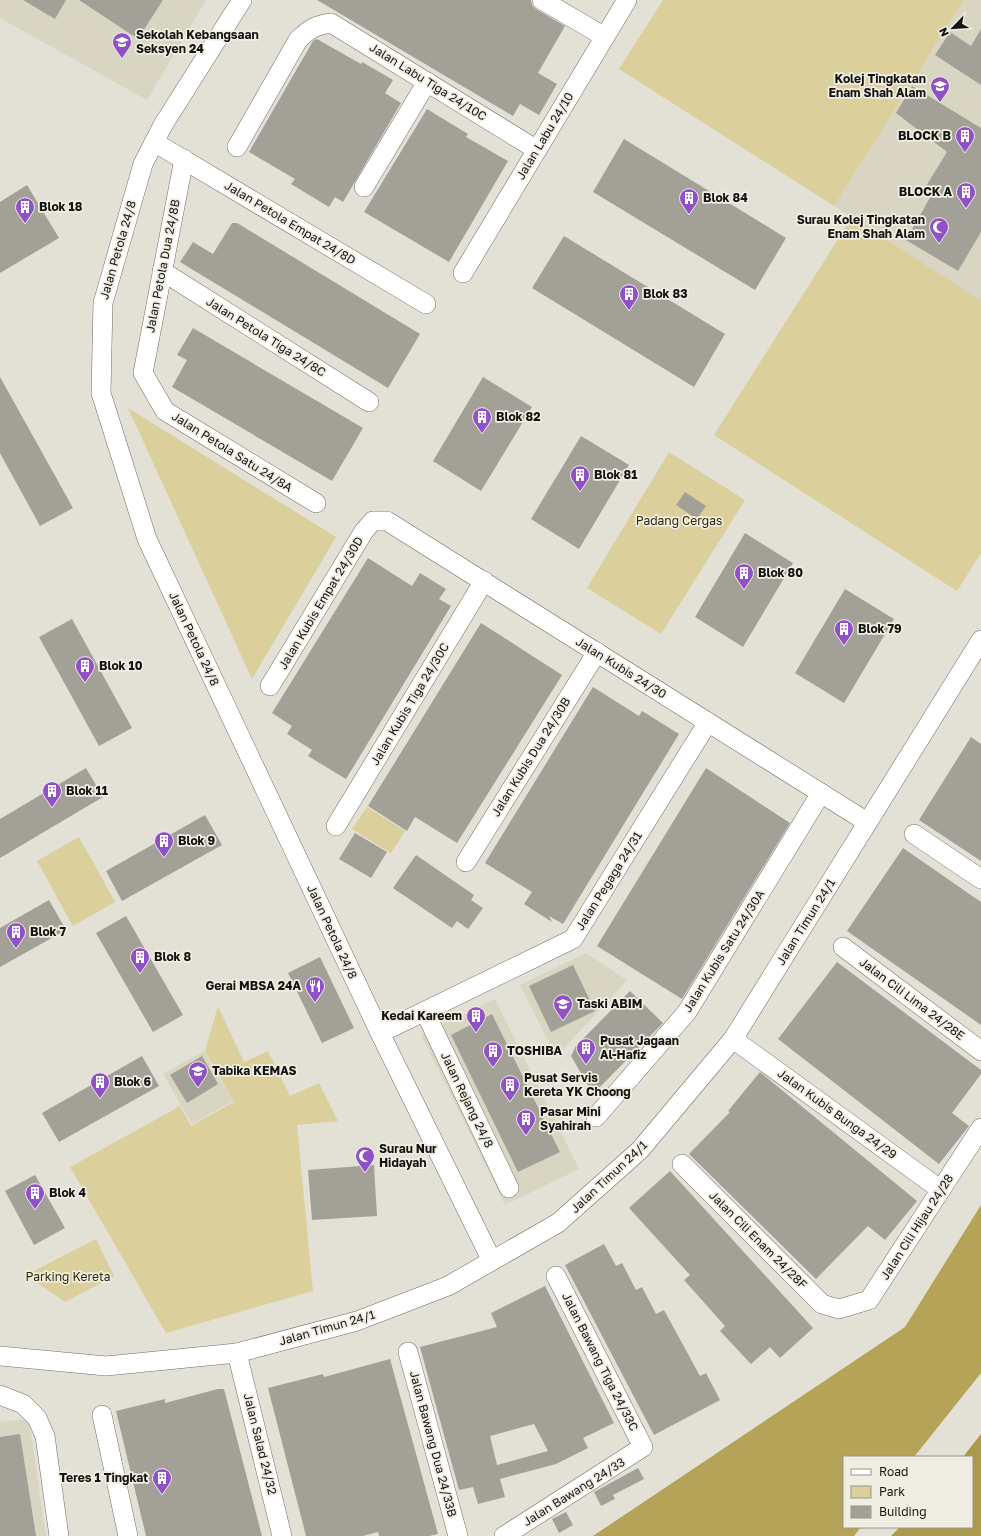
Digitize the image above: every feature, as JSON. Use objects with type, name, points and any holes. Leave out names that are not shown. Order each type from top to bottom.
[{"type":"street","name":"Jalan Petola 24/8","points":[[242,0],[163,125],[143,164],[103,303],[102,393],[147,539],[380,1033],[492,1261]]},
{"type":"street","points":[[542,0],[605,37]]},
{"type":"street","name":"Jalan Labu 24/10","points":[[463,273],[627,0]]},
{"type":"street","name":"Jalan Labu Tiga 24/10C","points":[[237,147],[298,40],[308,30],[317,24],[331,23],[537,150]]},
{"type":"street","points":[[364,187],[427,82]]},
{"type":"street","name":"Jalan Petola Empat 24/8D","points":[[154,142],[426,304]]},
{"type":"street","name":"Jalan Petola Dua 24/8B","points":[[143,373],[184,159]]},
{"type":"street","name":"Jalan Petola Tiga 24/8C","points":[[162,271],[369,402]]},
{"type":"street","name":"Jalan Petola Satu 24/8A","points":[[143,373],[166,411],[316,503]]},
{"type":"street","name":"Jalan Kubis 24/30","points":[[373,521],[387,521],[867,822]]},
{"type":"street","name":"Jalan Kubis Empat 24/30D","points":[[270,686],[364,531],[373,521]]},
{"type":"street","name":"Jalan Kubis Tiga 24/30C","points":[[336,826],[484,581]]},
{"type":"street","name":"Jalan Timun 24/1","points":[[0,1356],[106,1366],[237,1353],[357,1321],[448,1286],[558,1223],[640,1150],[733,1039],[981,640]]},
{"type":"street","name":"Jalan Kubis Dua 24/30B","points":[[466,862],[597,652]]},
{"type":"street","name":"Jalan Pegaga 24/31","points":[[380,1033],[573,939],[708,722]]},
{"type":"street","name":"Jalan Kubis Satu 24/30A","points":[[596,1117],[687,1012],[821,792]]},
{"type":"street","points":[[914,834],[981,879]]},
{"type":"street","name":"Jalan Cili Lima 24/28E","points":[[843,947],[981,1050]]},
{"type":"street","name":"Jalan Rejang 24/8","points":[[425,1012],[509,1188]]},
{"type":"street","name":"Jalan Kubis Bunga 24/29","points":[[733,1039],[941,1190]]},
{"type":"street","name":"Jalan Cili Hijau 24/28","points":[[839,1309],[869,1300],[981,1128]]},
{"type":"street","name":"Jalan Cili Enam 24/28F","points":[[682,1164],[822,1304],[839,1309]]},
{"type":"street","name":"Jalan Bawang Tiga 24/33C","points":[[556,1276],[643,1447]]},
{"type":"street","name":"Jalan Bawang Dua 24/33B","points":[[408,1352],[458,1536]]},
{"type":"street","name":"Jalan Salad 24/32","points":[[237,1353],[282,1536]]},
{"type":"street","points":[[0,1395],[23,1404],[37,1418],[45,1436],[59,1536]]},
{"type":"street","points":[[102,1415],[128,1536]]},
{"type":"street","name":"Jalan Bawang 24/33","points":[[504,1536],[643,1447]]},
{"type":"shaded area","name":"Sekolah Kebangsaan Seksyen 24","points":[[0,0],[206,0],[147,100],[0,18]]},
{"type":"shaded area","name":"Kolej Tingkatan Enam Shah Alam","points":[[964,0],[981,0],[981,301],[834,206]]},
{"type":"shaded area","name":"Taski ABIM","points":[[586,953],[627,980],[556,1057],[520,985]]},
{"type":"shaded area","points":[[495,999],[579,1169],[505,1205],[421,1035]]},
{"type":"shaded area","name":"Tabika KEMAS","points":[[204,1051],[233,1101],[192,1124],[163,1074]]},
{"type":"shaded area","points":[[981,1205],[981,1373],[915,1456],[843,1456],[843,1528],[860,1528],[854,1536],[593,1536],[905,1327]]},
{"type":"shaded area","points":[[29,1419],[46,1536],[0,1536],[0,1422]]},
{"type":"shaded area","points":[[981,1434],[981,1536],[891,1536],[899,1528],[973,1528],[973,1456],[964,1456]]},
{"type":"green space","points":[[663,0],[964,0],[834,206],[619,69]]},
{"type":"green space","points":[[852,217],[981,301],[981,553],[957,591],[714,435]]},
{"type":"green space","points":[[128,408],[336,537],[252,679]]},
{"type":"green space","name":"Padang Cergas","points":[[669,452],[745,500],[661,634],[587,588]]},
{"type":"green space","points":[[367,807],[405,831],[391,853],[352,829]]},
{"type":"green space","points":[[79,837],[115,902],[73,926],[37,861]]},
{"type":"green space","points":[[218,1006],[244,1062],[268,1051],[290,1096],[319,1083],[338,1121],[297,1125],[313,1291],[166,1333],[70,1167],[180,1106],[191,1126],[234,1102],[205,1051]]},
{"type":"green space","name":"Parking Kereta","points":[[96,1239],[114,1276],[65,1302],[26,1275]]},
{"type":"building","points":[[23,0],[66,0],[55,19]]},
{"type":"building","points":[[79,0],[163,0],[138,39]]},
{"type":"building","points":[[317,0],[531,0],[532,5],[536,9],[565,26],[538,73],[557,84],[539,115],[520,104],[513,116]]},
{"type":"building","points":[[981,29],[981,85],[935,55],[950,32],[971,46]]},
{"type":"building","points":[[317,39],[393,80],[385,93],[401,103],[343,202],[335,197],[329,207],[291,184],[295,179],[249,152],[313,41]]},
{"type":"building","points":[[912,86],[981,128],[981,232],[958,271],[906,240],[931,196],[923,191],[947,152],[896,113]]},
{"type":"building","points":[[427,109],[468,134],[466,137],[508,161],[449,262],[364,212]]},
{"type":"building","name":"Blok 84","points":[[624,139],[786,238],[755,290],[593,192]]},
{"type":"building","name":"Blok 18","points":[[27,185],[59,238],[0,273],[0,202]]},
{"type":"building","points":[[232,223],[237,223],[420,334],[388,388],[180,262],[193,242],[213,254]]},
{"type":"building","name":"Blok 83","points":[[564,236],[725,334],[694,387],[532,288]]},
{"type":"building","points":[[193,328],[363,428],[332,481],[172,387],[187,360],[177,355]]},
{"type":"building","points":[[0,377],[73,508],[40,526],[0,453]]},
{"type":"building","name":"Blok 82","points":[[483,377],[532,407],[481,491],[433,461]]},
{"type":"building","name":"Blok 81","points":[[581,436],[629,465],[579,549],[531,519]]},
{"type":"building","points":[[685,492],[706,506],[697,519],[676,505]]},
{"type":"building","name":"Blok 80","points":[[745,533],[793,563],[743,647],[695,617]]},
{"type":"building","points":[[368,558],[412,586],[420,573],[446,589],[439,599],[451,606],[346,779],[308,756],[312,750],[287,734],[292,726],[272,713]]},
{"type":"building","name":"Blok 79","points":[[845,589],[894,619],[844,703],[795,673]]},
{"type":"building","name":"Blok 10","points":[[72,619],[132,728],[99,746],[39,637]]},
{"type":"building","points":[[481,623],[562,675],[457,843],[415,817],[407,831],[368,806]]},
{"type":"building","points":[[593,687],[639,716],[642,711],[679,734],[563,924],[549,916],[552,922],[524,904],[532,892],[485,863]]},
{"type":"building","points":[[971,737],[981,744],[981,861],[919,820]]},
{"type":"building","name":"Blok 11","points":[[86,768],[103,797],[0,858],[0,819]]},
{"type":"building","points":[[706,768],[790,823],[682,999],[597,946]]},
{"type":"building","name":"Blok 9","points":[[205,815],[222,845],[122,901],[106,871]]},
{"type":"building","points":[[355,833],[387,852],[371,878],[339,859]]},
{"type":"building","points":[[903,848],[981,902],[981,1025],[847,931]]},
{"type":"building","points":[[416,855],[474,895],[471,900],[483,908],[468,929],[457,921],[452,928],[393,888]]},
{"type":"building","name":"Blok 7","points":[[49,900],[66,930],[0,967],[0,928]]},
{"type":"building","name":"Blok 8","points":[[126,916],[183,1015],[153,1032],[96,933]]},
{"type":"building","points":[[320,957],[354,1028],[322,1043],[288,973]]},
{"type":"building","points":[[837,962],[981,1070],[981,1074],[952,1113],[969,1126],[939,1164],[778,1039]]},
{"type":"building","points":[[573,965],[595,1011],[551,1032],[529,986]]},
{"type":"building","points":[[630,991],[663,1023],[593,1094],[571,1056],[576,1046]]},
{"type":"building","points":[[492,1014],[560,1152],[518,1172],[451,1035]]},
{"type":"building","name":"Blok 6","points":[[142,1056],[159,1086],[59,1142],[42,1113]]},
{"type":"building","points":[[202,1056],[218,1084],[187,1103],[170,1075]]},
{"type":"building","points":[[760,1072],[917,1201],[885,1240],[868,1226],[816,1279],[689,1154],[730,1112],[728,1111]]},
{"type":"building","points":[[374,1165],[377,1216],[312,1220],[308,1170]]},
{"type":"building","points":[[670,1171],[813,1328],[780,1358],[770,1347],[751,1364],[720,1331],[725,1326],[684,1280],[690,1275],[629,1208]]},
{"type":"building","name":"Blok 4","points":[[35,1175],[65,1228],[34,1245],[5,1191]]},
{"type":"building","points":[[604,1244],[616,1266],[622,1263],[636,1290],[642,1287],[656,1314],[664,1310],[700,1376],[706,1373],[720,1400],[654,1435],[565,1265]]},
{"type":"building","points":[[545,1286],[614,1423],[583,1438],[588,1448],[556,1464],[500,1479],[505,1497],[478,1504],[473,1487],[459,1490],[420,1347],[497,1327],[491,1313]],"holes":[[[534,1424],[548,1451],[497,1465],[490,1436]]]},
{"type":"building","points":[[390,1359],[438,1534],[429,1536],[379,1536],[378,1532],[363,1536],[306,1536],[268,1388],[323,1374],[324,1377]]},
{"type":"building","points":[[218,1389],[224,1389],[262,1536],[146,1536],[116,1411],[165,1399],[165,1403]]},
{"type":"building","points":[[20,1434],[36,1536],[0,1536],[0,1437]]},
{"type":"building","points":[[638,1468],[644,1479],[613,1495],[615,1499],[601,1506],[594,1492]]},
{"type":"building","points":[[566,1512],[573,1525],[559,1533],[552,1519]]},
{"type":"place","name":"Sekolah Kebangsaan Seksyen 24","points":[[122,59]]},
{"type":"place","name":"Kolej Tingkatan Enam Shah Alam","points":[[940,103]]},
{"type":"place","name":"BLOCK B","points":[[965,153]]},
{"type":"place","name":"BLOCK A","points":[[966,209]]},
{"type":"place","name":"Blok 84","points":[[689,215]]},
{"type":"place","name":"Blok 18","points":[[25,224]]},
{"type":"place","name":"Surau Kolej Tingkatan Enam Shah Alam","points":[[939,244]]},
{"type":"place","name":"Blok 83","points":[[629,311]]},
{"type":"place","name":"Blok 82","points":[[482,434]]},
{"type":"place","name":"Blok 81","points":[[580,492]]},
{"type":"place","name":"Blok 80","points":[[744,590]]},
{"type":"place","name":"Blok 79","points":[[844,646]]},
{"type":"place","name":"Blok 10","points":[[85,683]]},
{"type":"place","name":"Blok 11","points":[[52,808]]},
{"type":"place","name":"Blok 9","points":[[164,858]]},
{"type":"place","name":"Blok 7","points":[[16,949]]},
{"type":"place","name":"Blok 8","points":[[140,974]]},
{"type":"place","name":"Gerai MBSA 24A","points":[[315,1003]]},
{"type":"place","name":"Taski ABIM","points":[[563,1021]]},
{"type":"place","name":"Kedai Kareem","points":[[476,1033]]},
{"type":"place","name":"Pusat Jagaan Al-Hafiz","points":[[586,1065]]},
{"type":"place","name":"TOSHIBA","points":[[493,1068]]},
{"type":"place","name":"Tabika KEMAS","points":[[198,1088]]},
{"type":"place","name":"Blok 6","points":[[100,1099]]},
{"type":"place","name":"Pusat Servis Kereta YK Choong","points":[[510,1102]]},
{"type":"place","name":"Pasar Mini Syahirah","points":[[526,1136]]},
{"type":"place","name":"Surau Nur Hidayah","points":[[365,1173]]},
{"type":"place","name":"Blok 4","points":[[35,1210]]},
{"type":"place","name":"Teres 1 Tingkat","points":[[162,1495]]}]
